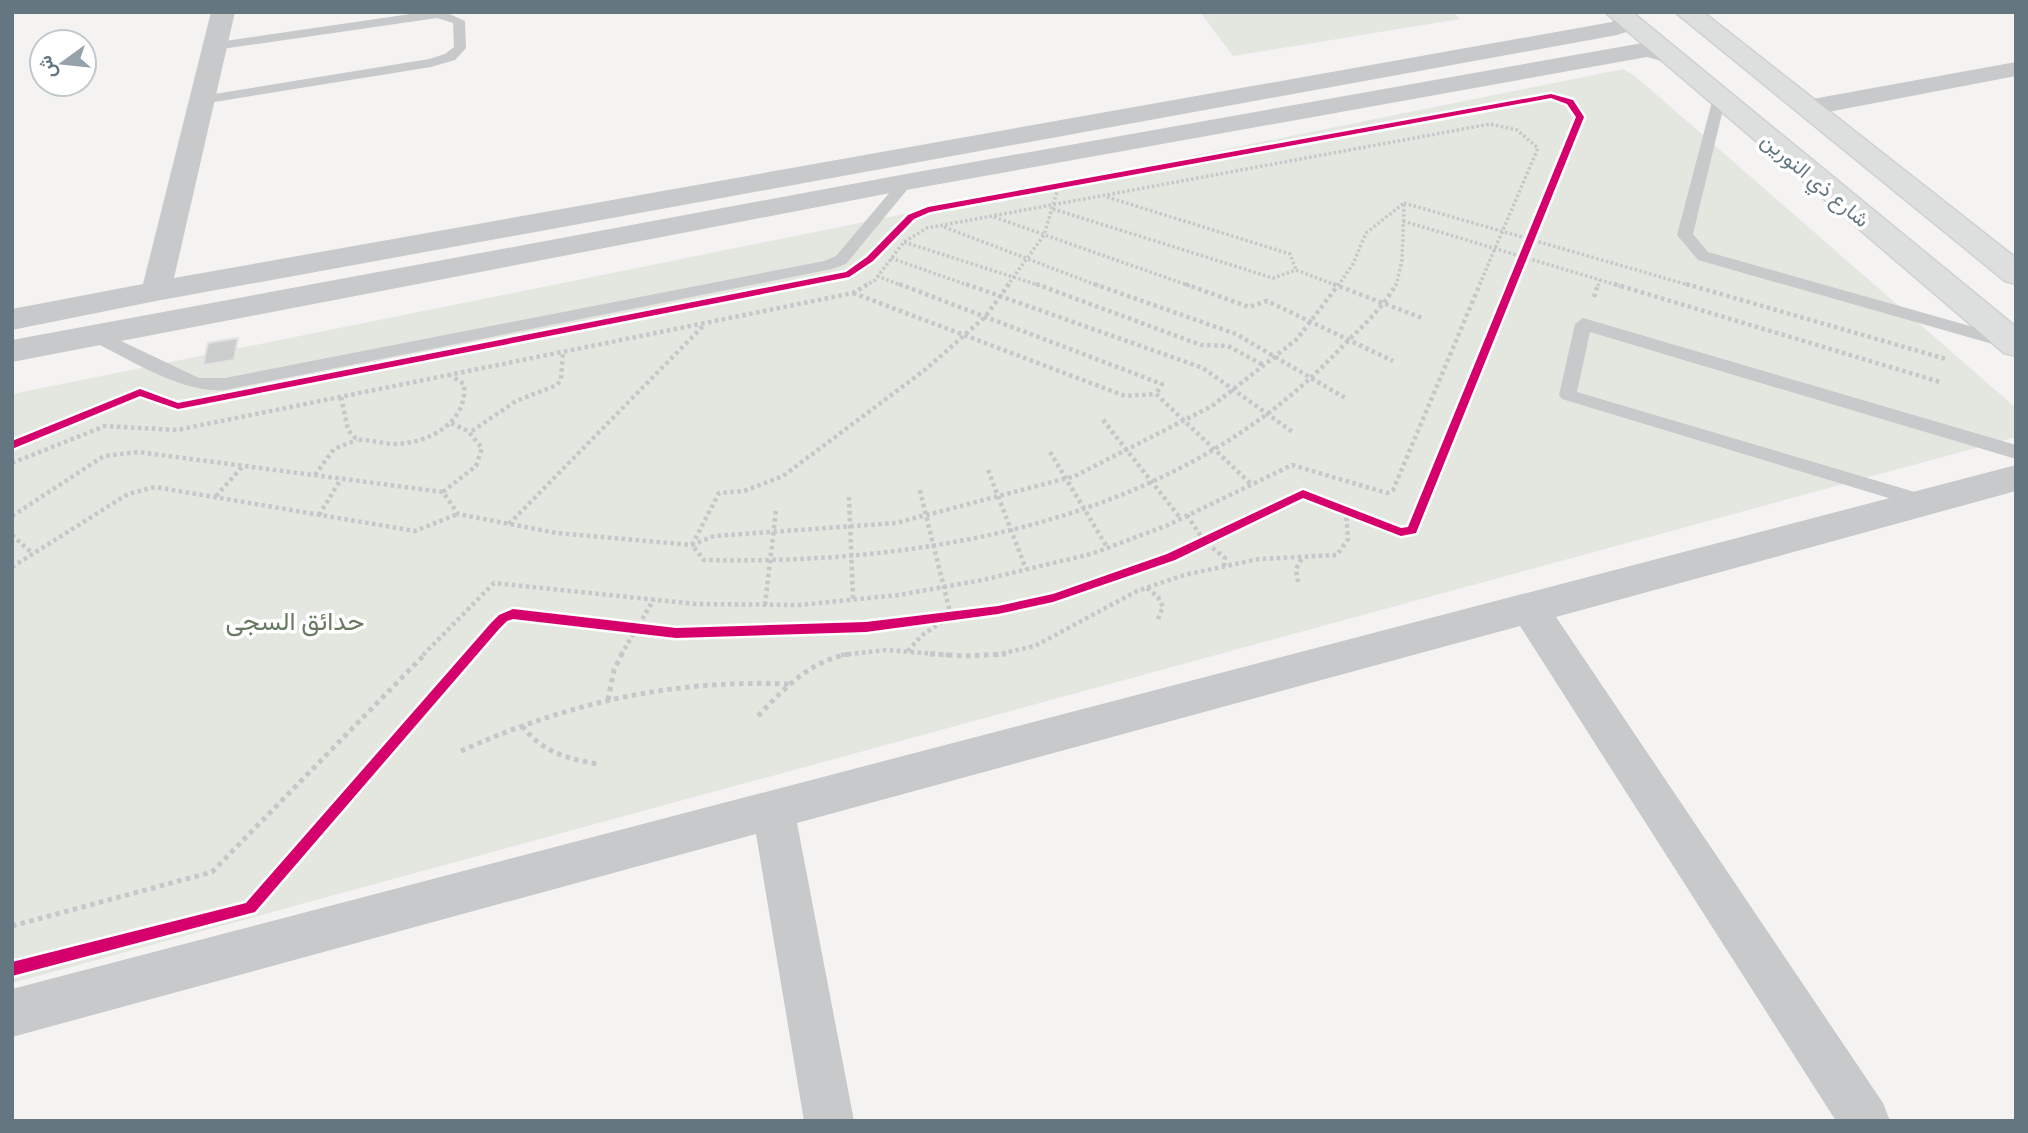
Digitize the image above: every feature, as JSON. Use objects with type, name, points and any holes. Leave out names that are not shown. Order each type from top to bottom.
[{"type":"main road","name":"شارع ذي النورين","points":[[1687,12],[2016,274]]},
{"type":"main road","name":"شارع ذي النورين","points":[[1621,16],[2016,345]]},
{"type":"main road","points":[[1746,120],[1807,108]]},
{"type":"street","points":[[156,291],[223,12]]},
{"type":"street","points":[[12,320],[156,291],[1617,28],[1625,24],[1621,16]]},
{"type":"street","points":[[1571,36],[1601,44],[1604,52],[1594,59]]},
{"type":"street","points":[[12,351],[906,182],[1594,59],[1648,50],[1670,56]]},
{"type":"street","points":[[1807,108],[2016,69]]},
{"type":"street","points":[[12,1013],[2016,478]]},
{"type":"street","points":[[1529,608],[1866,1121]]},
{"type":"street","points":[[772,810],[829,1121]]},
{"type":"lane","points":[[202,100],[431,63],[450,57],[460,48],[459,21],[438,14],[215,46]]},
{"type":"lane","points":[[1719,97],[1685,234],[1703,256],[1721,264],[2016,345]]},
{"type":"lane","points":[[92,334],[205,387],[225,384],[827,265],[841,260],[906,182]]},
{"type":"lane","points":[[1925,502],[1567,395],[1583,324],[2016,453]]},
{"type":"path","points":[[12,926],[212,872],[494,583],[654,599],[799,606],[944,587],[1107,547],[1181,519],[1292,466],[1378,493],[1393,490],[1538,148],[1534,141],[1517,130],[1490,124]]},
{"type":"path","points":[[692,545],[719,493],[744,491],[783,476],[926,369],[985,317],[1016,278],[1044,235],[1067,154]]},
{"type":"path","points":[[1046,189],[1073,184]]},
{"type":"path","points":[[1103,195],[1290,254],[1296,270]]},
{"type":"path","points":[[1404,204],[1946,359]]},
{"type":"path","points":[[692,545],[704,560],[770,562],[852,557],[934,546],[1011,530],[1151,480],[1239,435],[1329,364],[1399,279],[1404,204]]},
{"type":"path","points":[[12,567],[128,494],[155,487],[415,531],[458,514],[556,533],[692,545],[714,536],[851,528],[926,516],[999,498],[1066,478],[1128,451],[1185,421],[1234,389],[1265,366],[1311,322],[1353,264],[1366,233],[1404,204]]},
{"type":"path","points":[[1053,209],[1273,278],[1296,270],[1422,318]]},
{"type":"path","points":[[991,216],[1249,307],[1267,301],[1393,361]]},
{"type":"path","points":[[1403,221],[1940,382]]},
{"type":"path","points":[[942,226],[1018,254],[1028,261],[1236,334],[1347,399]]},
{"type":"path","points":[[1518,270],[1535,228]]},
{"type":"path","points":[[904,242],[1016,278],[1201,345],[1228,346],[1265,366]]},
{"type":"path","points":[[891,258],[1203,368],[1294,433]]},
{"type":"path","points":[[877,276],[1162,384],[1156,394]]},
{"type":"path","points":[[853,293],[1125,396],[1156,394],[1251,484]]},
{"type":"path","points":[[509,524],[706,323]]},
{"type":"path","points":[[472,431],[516,401],[556,385],[561,380],[562,352]]},
{"type":"path","points":[[315,475],[334,449],[357,439],[371,438],[394,444],[412,442],[430,436],[451,423],[463,407],[466,390],[464,384],[449,375]]},
{"type":"path","points":[[341,397],[348,430],[357,439]]},
{"type":"path","points":[[1103,420],[1181,519]]},
{"type":"path","points":[[12,516],[104,456],[119,453],[443,492],[469,474],[482,451],[481,440],[472,431],[451,423]]},
{"type":"path","points":[[1050,452],[1107,547]]},
{"type":"path","points":[[215,497],[243,466]]},
{"type":"path","points":[[988,470],[1026,569]]},
{"type":"path","points":[[319,515],[341,479]]},
{"type":"path","points":[[919,486],[944,587],[957,615]]},
{"type":"path","points":[[443,492],[458,514]]},
{"type":"path","points":[[849,497],[853,600]]},
{"type":"path","points":[[758,716],[808,668],[835,657],[873,648],[952,657],[1018,652],[1048,641],[1147,587],[1224,566],[1264,559],[1337,555],[1345,547],[1348,538],[1351,511],[1334,504]]},
{"type":"path","points":[[12,506],[21,510]]},
{"type":"path","points":[[765,604],[776,510]]},
{"type":"path","points":[[1187,515],[1204,541],[1225,558],[1224,566]]},
{"type":"path","points":[[12,535],[33,554]]},
{"type":"path","points":[[1193,546],[1215,535]]},
{"type":"path","points":[[1298,582],[1296,569],[1302,558]]},
{"type":"path","points":[[1147,587],[1158,597],[1163,607],[1158,619]]},
{"type":"path","points":[[608,700],[610,675],[619,653],[654,599]]},
{"type":"path","points":[[927,619],[957,615]]},
{"type":"path","points":[[908,651],[921,636],[957,615]]},
{"type":"path","points":[[634,628],[652,630]]},
{"type":"path","points":[[461,751],[522,726],[608,700],[654,690],[717,683],[789,684]]},
{"type":"path","points":[[522,726],[537,746],[563,758],[597,764]]},
{"type":"green space","points":[[1200,12],[1453,12],[1460,19],[1233,56]]},
{"type":"green space","name":"حدائق السجى","points":[[1623,69],[1635,76],[2016,408],[2016,437],[12,983],[12,394]]},
{"type":"building","points":[[238,338],[234,360],[203,365],[208,343]]},
{"type":"cycle path","points":[[12,445],[140,392],[178,406],[849,274],[870,259],[911,217],[928,210],[1551,96],[1570,102],[1580,117],[1412,530],[1401,532],[1303,494],[1171,557],[1053,598],[998,610],[866,627],[676,633],[513,614],[503,618],[495,626],[250,908],[12,969]]}]
